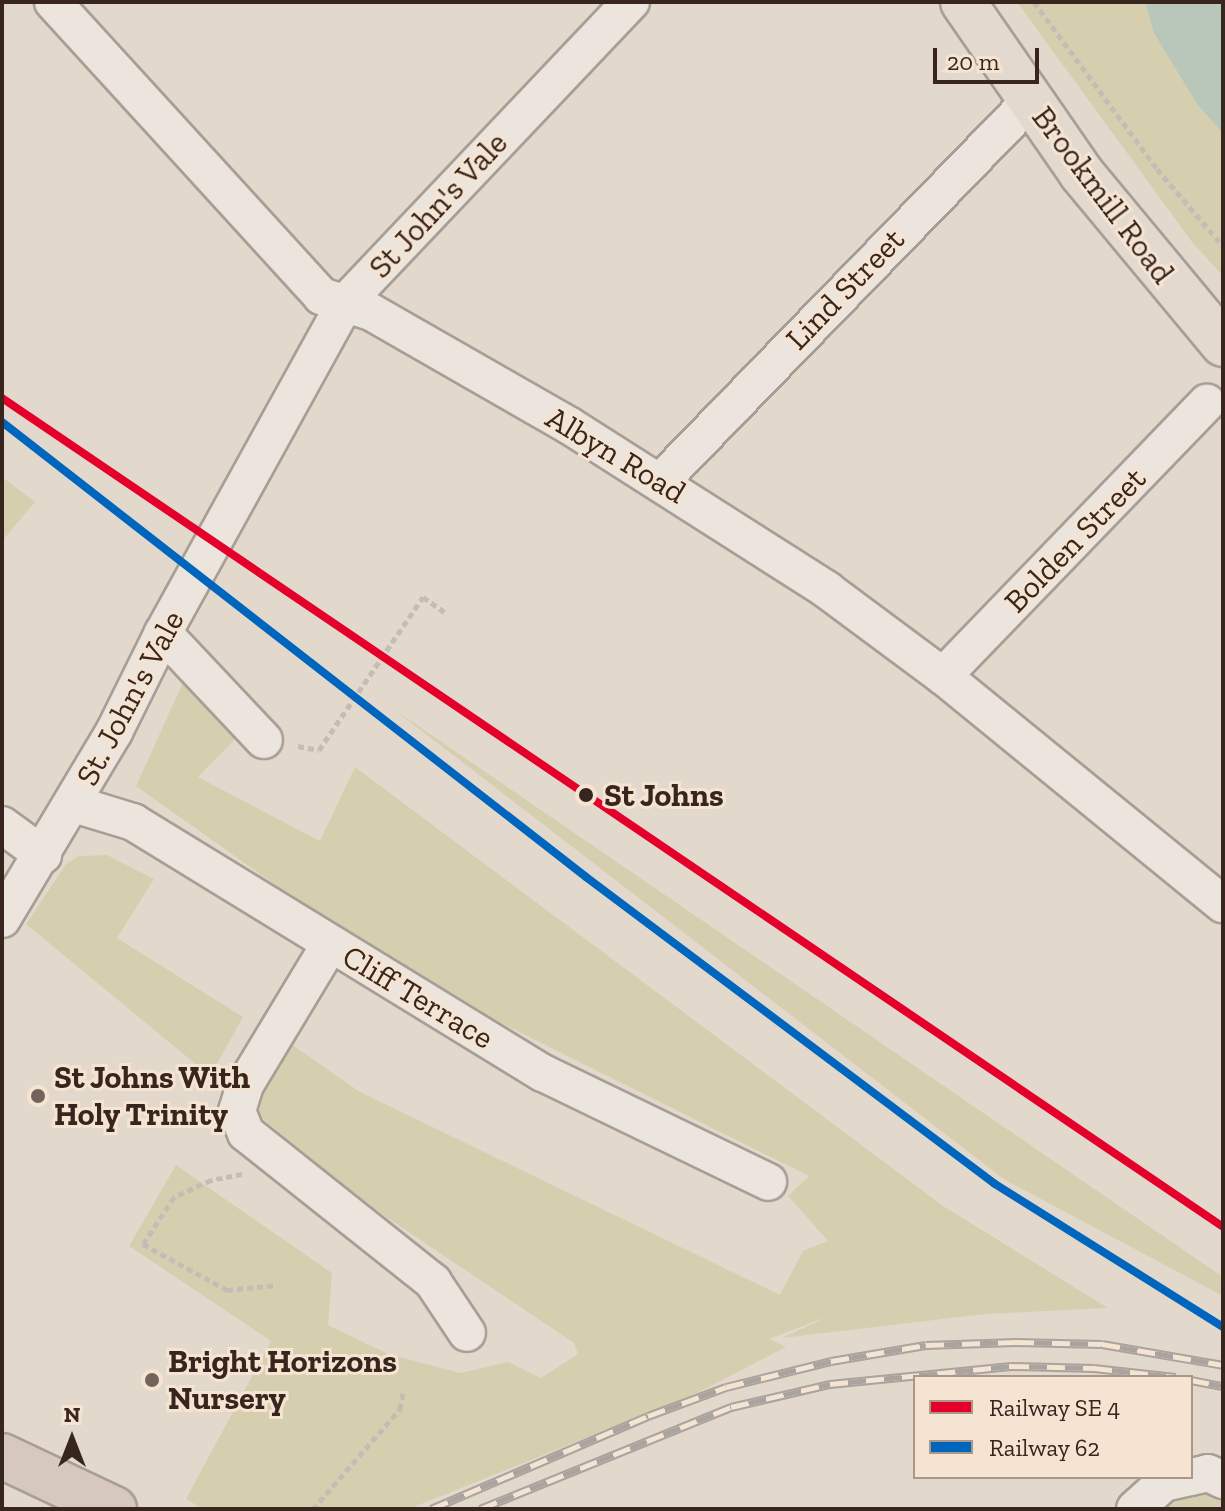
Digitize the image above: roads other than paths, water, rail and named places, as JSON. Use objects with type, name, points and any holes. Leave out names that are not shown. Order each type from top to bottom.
[{"type":"highway","points":[[2,1456],[114,1509]]},
{"type":"main road","name":"Brookmill Road","points":[[963,2],[1092,187],[1223,344]]},
{"type":"street","name":"Albyn Road","points":[[53,2],[321,296],[346,302],[380,317],[661,481],[827,590],[1217,889]]},
{"type":"street","name":"St John's Vale","points":[[278,433],[346,302],[631,2]]},
{"type":"street","name":"Lind Street","points":[[661,481],[1031,100]]},
{"type":"street","name":"Bolden Street","points":[[943,676],[1207,403]]},
{"type":"street","name":"St. John's Vale","points":[[2,919],[74,804],[163,633],[278,433]]},
{"type":"street","points":[[163,633],[264,740]]},
{"type":"street","name":"Cliff Terrace","points":[[74,804],[133,822],[543,1073],[768,1182]]},
{"type":"street","points":[[2,825],[43,855]]},
{"type":"street","points":[[330,944],[245,1085],[237,1111],[246,1133],[433,1282],[467,1333]]},
{"type":"street","points":[[1193,1477],[1208,1473],[1223,1480]]},
{"type":"street","points":[[1135,1509],[1164,1483],[1182,1479]]},
{"type":"railway","points":[[431,1509],[648,1416],[726,1387],[831,1361],[926,1345],[1016,1342],[1102,1344],[1223,1365]]},
{"type":"railway","points":[[920,1375],[1011,1366],[1094,1368],[1158,1375]]},
{"type":"railway","points":[[480,1509],[731,1407],[830,1384],[913,1376]]},
{"type":"railway","points":[[1193,1380],[1223,1386]]},
{"type":"rail line","name":"62","points":[[2,422],[586,877],[995,1184],[1223,1327]]},
{"type":"place","name":"St Johns","points":[[586,795]]},
{"type":"place","name":"St Johns With Holy Trinity","points":[[38,1096]]},
{"type":"place","name":"Bright Horizons Nursery","points":[[152,1380]]}]
